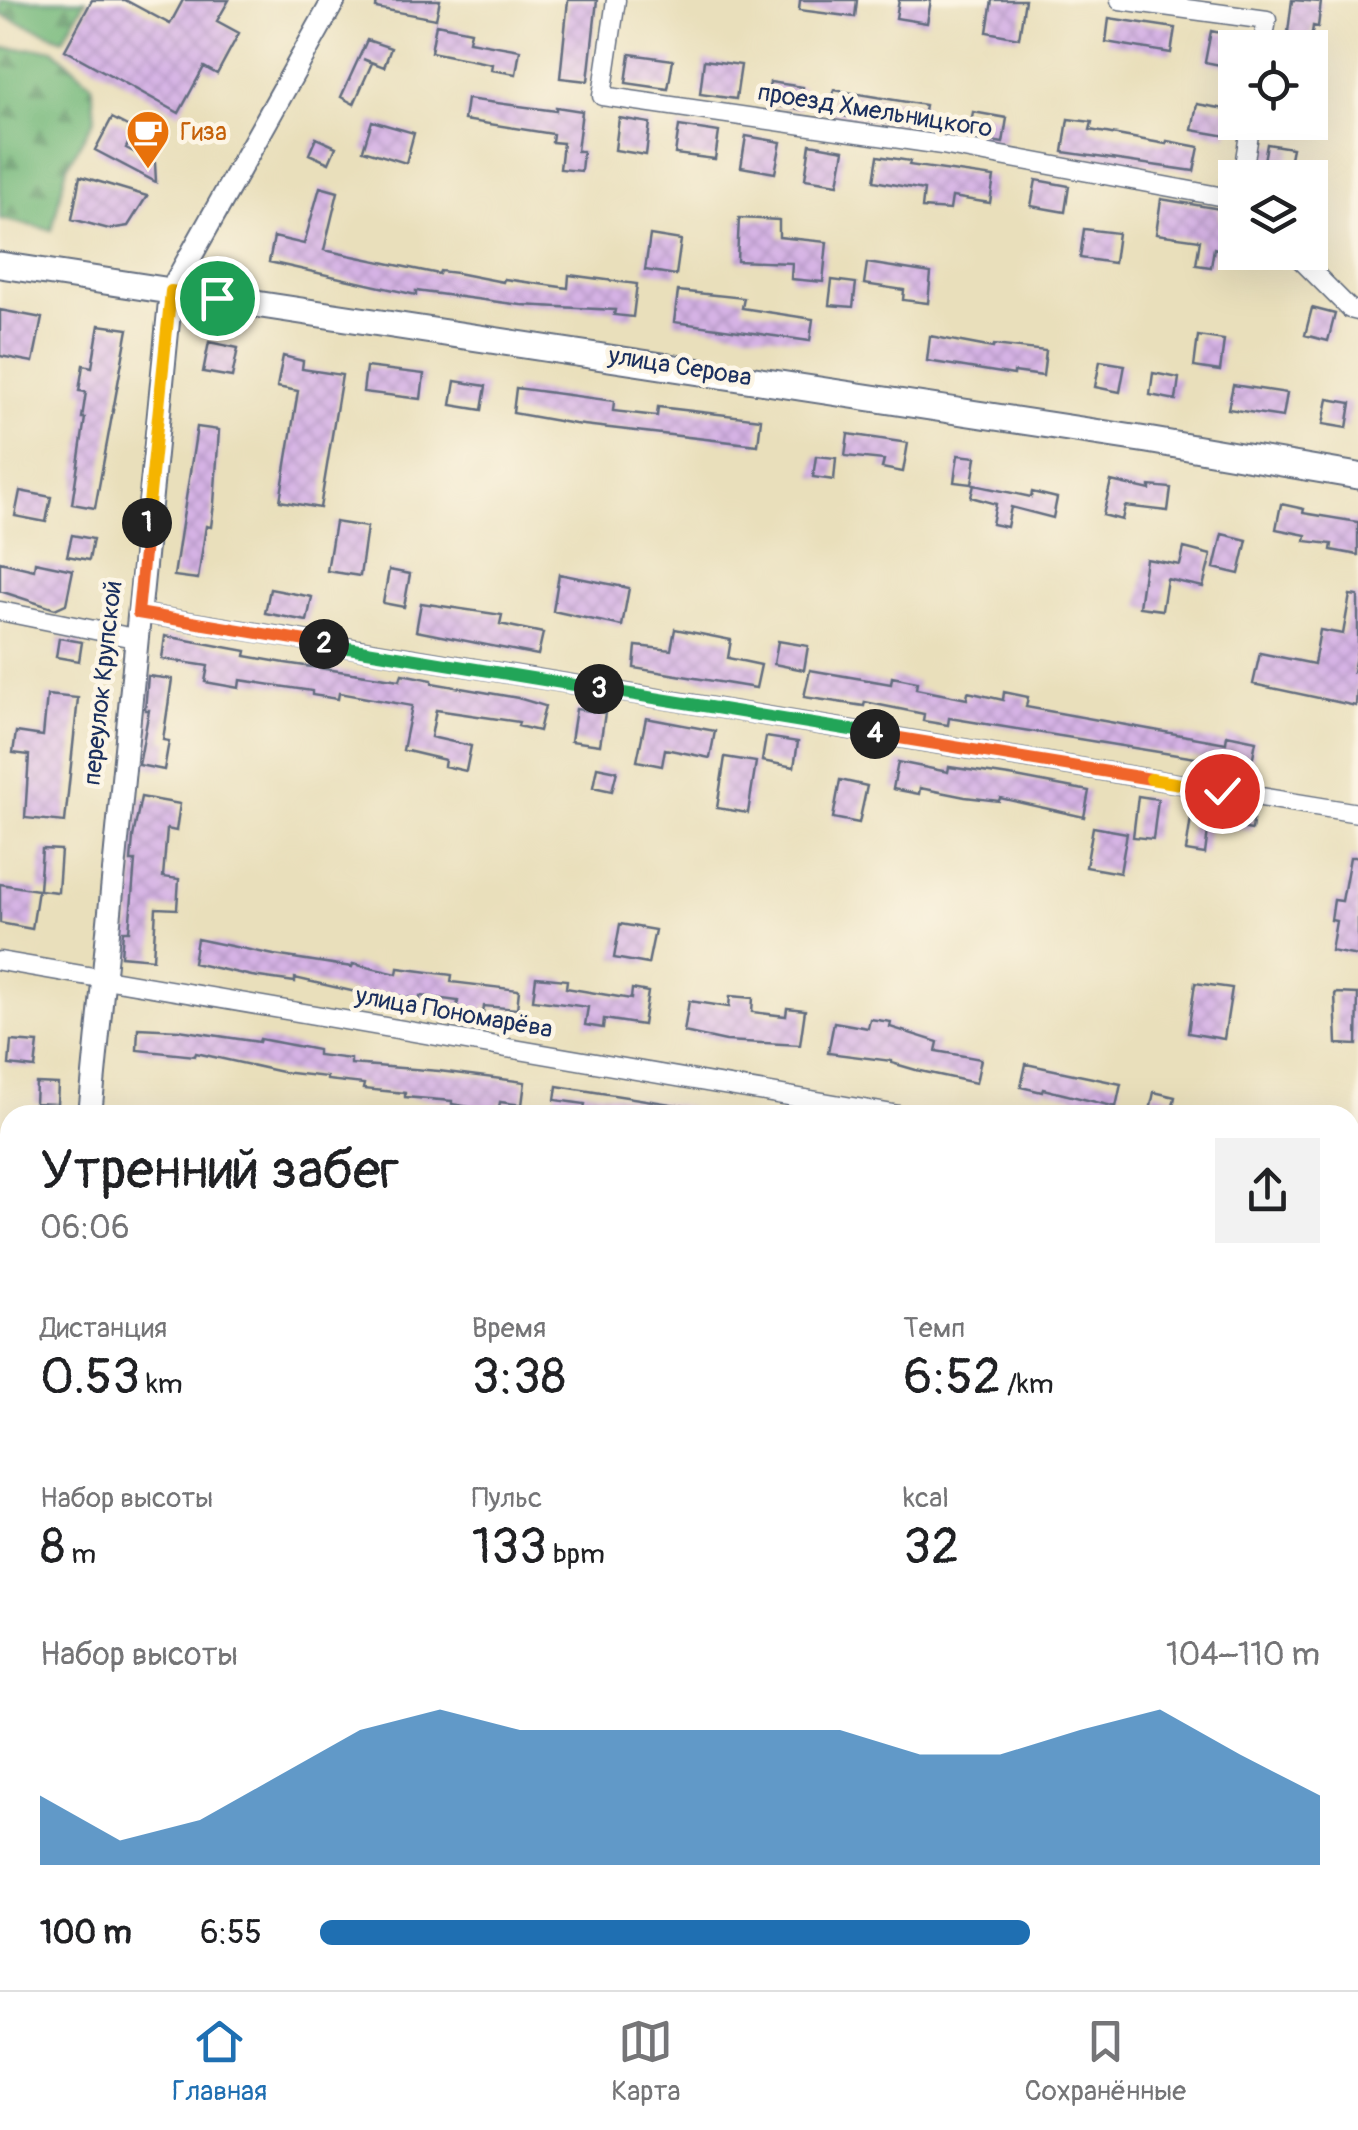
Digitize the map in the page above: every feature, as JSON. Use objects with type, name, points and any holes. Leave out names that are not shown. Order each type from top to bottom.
[{"type":"main road","name":"улица Серова","points":[[0,265],[1070,428],[1358,476]]},
{"type":"street","name":"переулок Крупской","points":[[91,1105],[171,291],[334,0]]},
{"type":"street","name":"проезд Хмельницкого","points":[[616,0],[602,96],[942,144],[1218,196]]},
{"type":"street","points":[[1120,0],[1267,20],[1265,30]]},
{"type":"street","points":[[1311,270],[1350,309],[1358,311]]},
{"type":"street","points":[[0,611],[134,638]]},
{"type":"street","points":[[138,613],[1358,813]]},
{"type":"street","name":"улица Пономарёва","points":[[0,961],[841,1105]]},
{"type":"green space","points":[[0,0],[86,0],[63,39],[1,15]]},
{"type":"green space","points":[[0,48],[53,49],[92,84],[95,118],[67,166],[52,230],[0,219]]},
{"type":"building","points":[[92,0],[125,0],[170,24],[183,0],[229,0],[217,21],[239,33],[217,74],[204,67],[179,113],[65,50]]},
{"type":"building","points":[[377,0],[440,0],[436,19],[376,8]]},
{"type":"building","points":[[568,0],[597,0],[588,81],[560,78]]},
{"type":"building","points":[[800,0],[857,0],[855,17],[799,10]]},
{"type":"building","points":[[899,0],[931,0],[927,23],[896,18]]},
{"type":"building","points":[[992,0],[1025,0],[1019,38],[987,32]]},
{"type":"building","points":[[1292,0],[1321,2],[1318,27],[1288,30]]},
{"type":"building","points":[[1109,18],[1175,28],[1171,53],[1106,42]]},
{"type":"building","points":[[436,24],[471,31],[469,41],[520,50],[516,74],[491,70],[492,64],[431,52]]},
{"type":"building","points":[[1211,31],[1218,32],[1218,65],[1205,62]]},
{"type":"building","points":[[367,40],[391,48],[384,67],[363,59],[372,63],[354,104],[341,97]]},
{"type":"building","points":[[630,54],[673,60],[668,89],[626,83]]},
{"type":"building","points":[[704,60],[741,65],[736,99],[700,94]]},
{"type":"building","points":[[770,82],[803,87],[800,109],[766,104]]},
{"type":"building","points":[[834,90],[925,105],[921,128],[830,114]]},
{"type":"building","points":[[467,99],[582,111],[577,151],[583,151],[581,171],[560,169],[563,143],[552,142],[553,134],[464,120]]},
{"type":"building","points":[[1197,104],[1218,108],[1218,134],[1192,130]]},
{"type":"building","points":[[973,112],[1007,118],[1003,143],[969,137]]},
{"type":"building","points":[[112,118],[135,130],[126,148],[155,163],[156,182],[95,150]]},
{"type":"building","points":[[619,118],[650,123],[646,155],[615,150]]},
{"type":"building","points":[[1068,119],[1092,122],[1090,130],[1199,147],[1194,171],[1063,152]]},
{"type":"building","points":[[372,121],[414,133],[406,163],[363,150]]},
{"type":"building","points":[[679,126],[719,132],[715,159],[675,154]]},
{"type":"building","points":[[746,136],[781,142],[775,173],[741,167]]},
{"type":"building","points":[[316,138],[336,147],[329,163],[309,154]]},
{"type":"building","points":[[810,144],[844,150],[838,184],[805,179]]},
{"type":"building","points":[[1267,144],[1292,148],[1290,160],[1264,160]]},
{"type":"building","points":[[878,156],[910,161],[909,165],[994,177],[990,203],[952,197],[950,210],[922,208],[924,190],[874,181]]},
{"type":"building","points":[[80,176],[147,196],[128,226],[109,229],[72,219]]},
{"type":"building","points":[[1036,180],[1069,186],[1065,212],[1031,206]]},
{"type":"building","points":[[320,187],[338,192],[324,250],[439,274],[457,273],[503,282],[504,279],[568,288],[569,275],[637,284],[633,317],[614,315],[615,310],[521,305],[416,291],[416,295],[269,262],[274,237],[304,244]]},
{"type":"building","points":[[1161,199],[1218,209],[1218,249],[1214,248],[1211,267],[1196,265],[1200,240],[1156,234]]},
{"type":"building","points":[[739,218],[779,220],[779,237],[827,242],[823,282],[791,279],[792,263],[737,261]]},
{"type":"building","points":[[1084,229],[1118,233],[1114,263],[1080,258]]},
{"type":"building","points":[[650,235],[681,240],[676,275],[645,270]]},
{"type":"building","points":[[867,263],[931,273],[928,303],[903,300],[904,290],[864,284]]},
{"type":"building","points":[[832,280],[856,283],[853,307],[829,305]]},
{"type":"building","points":[[678,291],[744,298],[742,308],[813,319],[810,341],[674,322]]},
{"type":"building","points":[[1312,308],[1335,314],[1328,341],[1305,335]]},
{"type":"building","points":[[0,310],[42,318],[33,362],[0,356]]},
{"type":"building","points":[[99,325],[128,329],[95,508],[72,504],[85,418],[86,392],[79,391],[83,365],[92,367]]},
{"type":"building","points":[[930,336],[993,348],[994,345],[1046,351],[1043,376],[927,361]]},
{"type":"building","points":[[1198,336],[1224,340],[1220,371],[1194,367]]},
{"type":"building","points":[[209,342],[238,348],[232,377],[203,372]]},
{"type":"building","points":[[283,356],[303,361],[302,369],[342,375],[320,508],[280,501],[298,391],[277,387]]},
{"type":"building","points":[[1100,361],[1125,365],[1120,392],[1095,387]]},
{"type":"building","points":[[366,367],[424,374],[421,399],[363,392]]},
{"type":"building","points":[[1153,373],[1179,378],[1176,400],[1150,395]]},
{"type":"building","points":[[455,381],[486,386],[482,410],[451,405]]},
{"type":"building","points":[[1233,385],[1287,393],[1283,417],[1228,409]]},
{"type":"building","points":[[516,388],[614,401],[613,411],[657,416],[658,407],[761,419],[758,445],[513,413]]},
{"type":"building","points":[[1328,399],[1351,403],[1347,428],[1323,424]]},
{"type":"building","points":[[197,427],[219,430],[211,527],[206,526],[198,579],[174,576]]},
{"type":"building","points":[[848,434],[908,443],[903,472],[882,468],[884,460],[845,456]]},
{"type":"building","points":[[958,455],[976,457],[972,484],[954,482]]},
{"type":"building","points":[[816,456],[836,458],[834,480],[813,477]]},
{"type":"building","points":[[1111,481],[1150,490],[1150,486],[1171,488],[1168,511],[1125,506],[1122,520],[1103,515]]},
{"type":"building","points":[[974,485],[1031,497],[1032,492],[1057,498],[1053,518],[1011,507],[1007,527],[992,524],[996,504],[971,497]]},
{"type":"building","points":[[20,491],[51,497],[46,522],[15,516]]},
{"type":"building","points":[[1281,504],[1304,509],[1303,513],[1358,522],[1358,555],[1331,550],[1332,544],[1305,541],[1306,535],[1276,529]]},
{"type":"building","points":[[335,522],[367,527],[360,576],[327,571]]},
{"type":"building","points":[[1222,534],[1247,540],[1239,574],[1214,568]]},
{"type":"building","points":[[72,535],[93,539],[89,560],[67,556]]},
{"type":"building","points":[[1184,548],[1211,555],[1203,587],[1167,579],[1162,610],[1139,607],[1146,559],[1180,565]]},
{"type":"building","points":[[0,562],[34,570],[35,562],[73,570],[66,604],[55,609],[0,591]]},
{"type":"building","points":[[389,570],[410,574],[404,607],[383,603]]},
{"type":"building","points":[[559,574],[629,588],[622,626],[553,611]]},
{"type":"building","points":[[270,589],[312,597],[307,621],[265,613]]},
{"type":"building","points":[[1350,595],[1358,596],[1358,646],[1353,672],[1358,673],[1356,706],[1253,684],[1260,653],[1314,664],[1320,630],[1343,634]]},
{"type":"building","points":[[421,603],[502,615],[500,624],[543,633],[538,655],[416,631]]},
{"type":"building","points":[[675,629],[731,640],[728,658],[761,665],[756,688],[634,668],[636,646],[671,650]]},
{"type":"building","points":[[165,636],[246,651],[245,656],[285,663],[400,680],[402,674],[545,706],[539,731],[518,726],[519,722],[436,710],[431,737],[471,746],[466,771],[444,766],[445,760],[403,750],[412,706],[339,693],[338,699],[240,680],[239,688],[205,682],[208,666],[162,659]]},
{"type":"building","points":[[59,638],[82,642],[79,661],[56,657]]},
{"type":"building","points":[[778,641],[808,646],[804,670],[774,664]]},
{"type":"building","points":[[810,670],[891,684],[892,677],[917,682],[916,689],[967,699],[968,692],[1003,700],[1004,692],[1028,697],[1026,707],[1226,743],[1227,735],[1256,741],[1251,767],[949,718],[948,725],[923,721],[924,714],[865,702],[864,706],[804,697]]},
{"type":"building","points":[[148,676],[172,679],[163,740],[169,741],[164,770],[139,765],[149,710],[145,710]]},
{"type":"building","points":[[47,695],[78,698],[65,822],[25,818],[29,755],[13,753],[16,732],[43,736]]},
{"type":"building","points":[[576,709],[605,713],[600,745],[571,741]]},
{"type":"building","points":[[646,718],[715,731],[710,758],[665,749],[662,766],[637,761]]},
{"type":"building","points":[[766,737],[798,742],[794,767],[762,761]]},
{"type":"building","points":[[725,757],[756,762],[748,813],[717,808]]},
{"type":"building","points":[[898,762],[1089,791],[1084,817],[1000,798],[999,801],[965,797],[920,788],[919,794],[893,789]]},
{"type":"building","points":[[597,767],[617,771],[612,791],[593,787]]},
{"type":"building","points":[[840,780],[867,786],[859,823],[833,818]]},
{"type":"building","points":[[1138,796],[1158,799],[1153,839],[1133,837]]},
{"type":"building","points":[[141,797],[180,804],[176,831],[167,829],[163,877],[179,879],[177,909],[156,908],[153,959],[121,956],[123,931],[129,931],[135,861],[131,861],[133,837]]},
{"type":"building","points":[[1193,804],[1254,814],[1252,830],[1209,823],[1205,854],[1186,851]]},
{"type":"building","points":[[1093,827],[1127,833],[1120,873],[1086,867]]},
{"type":"building","points":[[42,849],[61,850],[58,892],[39,890]]},
{"type":"building","points":[[1350,857],[1358,857],[1358,956],[1331,951],[1336,921],[1331,920],[1334,900],[1342,901]]},
{"type":"building","points":[[0,884],[38,890],[32,929],[0,923]]},
{"type":"building","points":[[620,924],[655,930],[648,964],[614,958]]},
{"type":"building","points":[[197,939],[397,974],[398,968],[452,975],[451,982],[519,990],[517,1009],[484,1006],[482,1020],[456,1017],[458,1001],[420,996],[420,1000],[374,991],[373,996],[295,978],[295,982],[252,976],[193,963]]},
{"type":"building","points":[[536,977],[567,980],[566,988],[631,999],[632,989],[648,992],[643,1025],[604,1019],[603,1028],[585,1025],[588,1007],[533,1000]]},
{"type":"building","points":[[1195,983],[1232,988],[1224,1039],[1188,1033]]},
{"type":"building","points":[[1335,993],[1358,994],[1357,1045],[1337,1044]]},
{"type":"building","points":[[730,996],[753,998],[752,1012],[786,1016],[787,1008],[805,1010],[800,1045],[726,1041],[684,1032],[689,1001],[729,1007]]},
{"type":"building","points":[[870,1019],[891,1022],[890,1027],[938,1042],[936,1051],[981,1059],[976,1083],[892,1061],[828,1053],[834,1022],[868,1028]]},
{"type":"building","points":[[138,1028],[179,1030],[318,1050],[318,1055],[351,1059],[351,1064],[525,1082],[522,1105],[458,1105],[196,1053],[195,1056],[137,1050]]},
{"type":"building","points":[[11,1041],[38,1043],[35,1068],[9,1065]]},
{"type":"building","points":[[1026,1064],[1121,1084],[1116,1105],[1021,1087]]},
{"type":"building","points":[[36,1083],[58,1084],[57,1104],[35,1103]]},
{"type":"building","points":[[557,1086],[677,1105],[585,1105],[555,1100]]},
{"type":"building","points":[[1154,1092],[1175,1097],[1173,1105],[1151,1105]]},
{"type":"place","name":"Гиза","points":[[148,170]]},
{"type":"route","points":[[217,298],[171,291],[138,613],[1222,791]]}]
